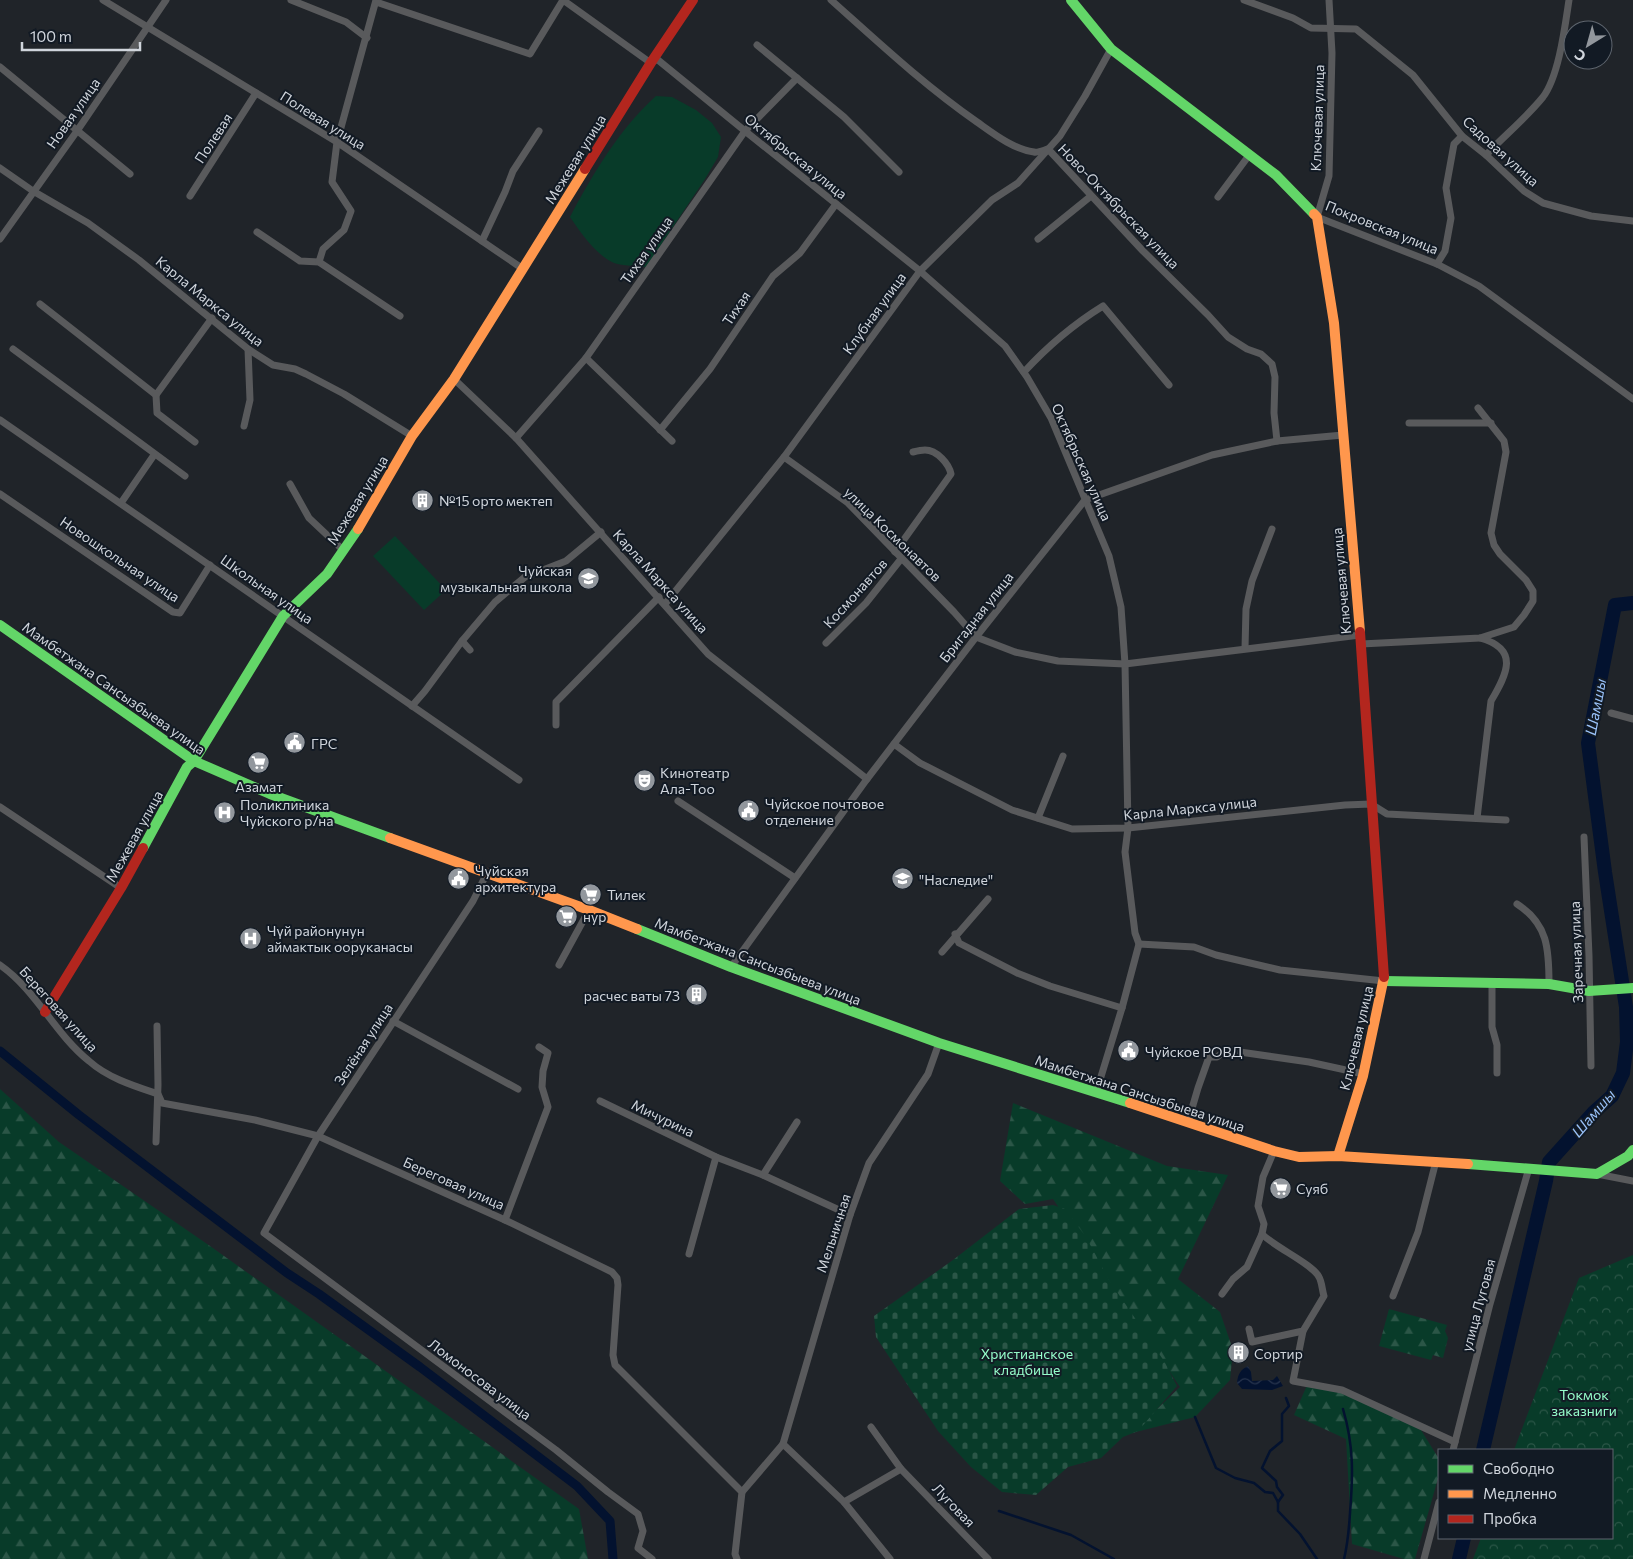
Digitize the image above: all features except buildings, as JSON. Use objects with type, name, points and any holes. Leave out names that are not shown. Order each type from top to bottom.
[{"type":"street","name":"Полевая улица","points":[[103,0],[149,26],[337,142],[523,269]]},
{"type":"street","name":"Новая улица","points":[[0,239],[166,0]]},
{"type":"street","points":[[291,0],[346,22],[367,38]]},
{"type":"street","name":"Октябрьская улица","points":[[376,1],[530,54],[563,0],[648,61],[658,60],[920,271],[1005,346],[1024,372],[1051,418],[1109,556],[1121,608],[1125,664],[1128,828],[1125,852],[1138,944],[1122,1008],[1096,1093]]},
{"type":"street","name":"Межевая улица","points":[[45,1012],[121,888],[187,767],[194,761],[283,616],[327,574],[362,522],[412,436],[454,379],[652,61],[694,0]]},
{"type":"street","name":"Ново-Октябрьская улица","points":[[831,0],[896,58],[954,106],[987,129],[1018,148],[1036,152],[1048,149],[1143,251],[1228,337],[1247,349],[1261,354],[1272,364],[1275,377],[1274,413],[1276,442]]},
{"type":"street","name":"Покровская улица","points":[[1071,0],[1111,49],[1276,175],[1317,218],[1437,264],[1479,286],[1633,400]]},
{"type":"street","name":"Садовая улица","points":[[1244,0],[1293,18],[1311,28],[1331,30],[1356,29],[1412,75],[1462,136],[1486,155],[1524,191],[1544,203],[1591,216],[1633,221]]},
{"type":"street","name":"Ключевая улица","points":[[1329,0],[1332,53],[1330,176],[1317,218],[1334,323],[1360,639],[1384,981],[1364,1074],[1338,1156]]},
{"type":"street","points":[[1486,155],[1544,96],[1555,71],[1562,46],[1569,0]]},
{"type":"street","points":[[320,262],[322,248],[344,230],[351,211],[332,182],[337,142],[376,1]]},
{"type":"street","points":[[757,45],[844,117],[899,172]]},
{"type":"street","name":"Клубная улица","points":[[665,604],[784,458],[920,271],[992,200],[1018,183],[1060,136],[1111,49]]},
{"type":"street","points":[[0,67],[130,174]]},
{"type":"street","name":"Тихая улица","points":[[516,438],[586,358],[744,131],[797,78]]},
{"type":"street","name":"Полевая","points":[[190,196],[256,93]]},
{"type":"street","points":[[482,241],[513,171],[539,131]]},
{"type":"street","points":[[1437,264],[1445,251],[1451,218],[1446,188],[1454,144],[1462,136]]},
{"type":"street","points":[[1218,197],[1250,154]]},
{"type":"street","name":"Карла Маркса улица","points":[[0,168],[33,191],[95,228],[139,260],[248,349],[273,365],[295,369],[337,390],[412,436]]},
{"type":"street","points":[[1038,239],[1092,196]]},
{"type":"street","name":"Тихая","points":[[660,430],[710,369],[773,276],[800,253],[836,204]]},
{"type":"street","points":[[257,232],[300,260],[320,262],[400,316]]},
{"type":"street","points":[[40,304],[156,395]]},
{"type":"street","points":[[1024,372],[1042,353],[1103,306],[1169,385]]},
{"type":"street","points":[[195,442],[157,413],[156,395],[212,318]]},
{"type":"street","points":[[13,349],[154,455],[185,476]]},
{"type":"street","points":[[244,426],[250,400],[248,349]]},
{"type":"street","points":[[586,358],[672,441]]},
{"type":"street","name":"Карла Маркса улица","points":[[454,379],[516,438],[708,654],[867,780]]},
{"type":"street","points":[[1478,408],[1504,441],[1506,452],[1491,533],[1494,545],[1500,554],[1526,580],[1533,591],[1533,601],[1514,626],[1480,638]]},
{"type":"street","name":"Школьная улица","points":[[0,420],[519,780]]},
{"type":"street","points":[[1409,423],[1491,423]]},
{"type":"street","points":[[1085,500],[1212,455],[1276,442],[1343,435]]},
{"type":"street","name":"Космонавтов","points":[[895,552],[951,474],[950,466],[938,455],[927,449],[913,452]]},
{"type":"street","points":[[121,503],[154,455]]},
{"type":"street","name":"улица Космонавтов","points":[[784,458],[848,503],[976,637]]},
{"type":"street","points":[[290,484],[308,518],[343,550]]},
{"type":"street","name":"Новошкольная улица","points":[[0,494],[173,612],[180,613],[210,565]]},
{"type":"street","name":"Бригадная улица","points":[[731,966],[894,744],[1085,500]]},
{"type":"street","points":[[1245,648],[1246,610],[1252,581],[1272,529]]},
{"type":"street","points":[[412,706],[494,602],[525,577],[566,561],[601,532]]},
{"type":"street","name":"Космонавтов","points":[[826,643],[866,603],[901,559]]},
{"type":"street","points":[[556,725],[556,702],[659,597]]},
{"type":"street","name":"Мамбетжана Сансызбыева улица","points":[[0,626],[194,761],[270,794],[589,910],[731,966],[939,1044],[1274,1151],[1299,1157],[1338,1156],[1436,1161],[1596,1174]]},
{"type":"street","points":[[976,637],[1015,652],[1058,661],[1125,664],[1245,648],[1360,639],[1480,638],[1495,642],[1506,656],[1507,671],[1492,701],[1477,818]]},
{"type":"street","points":[[462,641],[470,650]]},
{"type":"street","points":[[1611,713],[1633,719]]},
{"type":"street","name":"Карла Маркса улица","points":[[894,744],[920,763],[950,780],[1012,810],[1072,829],[1128,828],[1345,805],[1371,804],[1387,814],[1506,820]]},
{"type":"street","points":[[1038,818],[1063,756]]},
{"type":"street","points":[[678,800],[795,878]]},
{"type":"street","points":[[0,807],[121,888]]},
{"type":"street","name":"Заречная улица","points":[[1584,837],[1591,1066]]},
{"type":"street","name":"Зелёная улица","points":[[264,1233],[318,1136],[473,901],[488,873]]},
{"type":"street","points":[[942,952],[955,934],[988,899]]},
{"type":"street","points":[[1517,904],[1534,918],[1542,930],[1549,960],[1549,984]]},
{"type":"street","points":[[560,965],[589,910]]},
{"type":"street","points":[[955,934],[959,943],[1017,973],[1050,986],[1122,1008]]},
{"type":"street","points":[[1138,944],[1194,947],[1216,955],[1280,970],[1384,981],[1549,984],[1589,991],[1633,988]]},
{"type":"street","name":"Береговая улица","points":[[0,965],[14,974],[88,1061],[133,1086],[158,1094],[162,1103],[255,1120],[318,1136],[505,1220],[612,1272],[617,1278],[618,1285],[613,1355],[615,1365],[742,1492]]},
{"type":"street","points":[[1492,983],[1492,1026],[1498,1045],[1497,1073]]},
{"type":"street","points":[[393,1021],[518,1090]]},
{"type":"street","points":[[156,1142],[158,1026]]},
{"type":"street","name":"Мельничная","points":[[742,1492],[783,1444],[850,1216],[869,1163],[928,1074],[939,1044]]},
{"type":"street","points":[[505,1220],[548,1107],[542,1087],[543,1071],[548,1052],[539,1047]]},
{"type":"street","points":[[1188,1122],[1209,1057],[1217,1057],[1226,1050],[1309,1062],[1364,1074]]},
{"type":"street","name":"Мичурина","points":[[600,1102],[716,1157],[763,1175],[850,1216]]},
{"type":"street","points":[[763,1175],[797,1122]]},
{"type":"street","points":[[1596,1174],[1628,1156],[1633,1150]]},
{"type":"street","points":[[1222,1294],[1233,1279],[1247,1267],[1262,1234],[1264,1224],[1258,1206],[1263,1177],[1274,1151]]},
{"type":"street","points":[[689,1254],[716,1157]]},
{"type":"street","points":[[1393,1296],[1418,1232],[1436,1161]]},
{"type":"street","name":"улица Луговая","points":[[1454,1446],[1490,1304],[1533,1168]]},
{"type":"street","points":[[1596,1174],[1633,1181]]},
{"type":"street","name":"Ломоносова улица","points":[[264,1233],[556,1450],[638,1514],[643,1531],[638,1548],[652,1559]]},
{"type":"street","points":[[1262,1234],[1270,1243],[1292,1255],[1318,1276],[1324,1296],[1304,1331],[1293,1381],[1342,1390],[1454,1446]]},
{"type":"street","points":[[1250,1329],[1252,1342],[1304,1331]]},
{"type":"street","name":"Луговая","points":[[871,1427],[901,1469],[988,1559]]},
{"type":"street","points":[[783,1444],[844,1502],[890,1559]]},
{"type":"street","points":[[844,1502],[901,1469]]},
{"type":"street","points":[[737,1559],[735,1554],[742,1492]]},
{"type":"street","points":[[1424,1559],[1438,1506]]},
{"type":"green space","points":[[656,96],[672,97],[696,110],[712,123],[721,137],[718,157],[646,267],[618,264],[601,255],[570,217],[619,137],[630,122]]},
{"type":"green space","points":[[395,536],[446,590],[424,610],[373,556]]},
{"type":"green space","points":[[0,1089],[59,1142],[210,1246],[579,1509],[588,1559],[0,1559]]},
{"type":"green space","points":[[1013,1103],[1167,1166],[1228,1175],[1178,1279],[1220,1312],[1233,1350],[1230,1380],[1195,1417],[1132,1433],[1180,1387],[1053,1199],[1025,1204],[1000,1181]]},
{"type":"green space","name":"Христианское кладбище","points":[[1053,1205],[1065,1209],[1086,1237],[1109,1280],[1164,1361],[1177,1386],[1138,1431],[1123,1437],[1101,1458],[1068,1467],[1036,1495],[1002,1492],[971,1467],[938,1431],[876,1337],[874,1316],[953,1260],[1019,1209]]},
{"type":"green space","name":"Токмок заказниги","points":[[1633,1255],[1633,1559],[1473,1559],[1481,1539],[1613,1539],[1613,1449],[1514,1449],[1579,1278]]},
{"type":"green space","points":[[1389,1309],[1447,1325],[1445,1331],[1448,1338],[1443,1358],[1433,1355],[1431,1360],[1379,1346]]},
{"type":"green space","points":[[1308,1383],[1341,1392],[1421,1430],[1438,1457],[1438,1478],[1415,1559],[1404,1559],[1352,1544],[1346,1439],[1294,1415]]},
{"type":"water","points":[[1248,1366],[1252,1381],[1273,1380],[1277,1376],[1283,1386],[1272,1390],[1242,1389],[1237,1383],[1238,1377],[1241,1371]]},
{"type":"waterway","name":"Шамшы","points":[[1483,1449],[1549,1162],[1594,1112],[1612,1096],[1623,1073],[1627,1042],[1626,1007],[1605,872],[1588,743],[1615,605],[1633,603]]},
{"type":"waterway","points":[[0,1051],[79,1115],[287,1273],[420,1367],[577,1486],[610,1521],[613,1559]]},
{"type":"waterway","points":[[1278,1502],[1283,1495],[1277,1487],[1276,1481],[1262,1468],[1270,1451],[1282,1441],[1282,1414],[1289,1406],[1286,1398]]},
{"type":"waterway","points":[[1343,1409],[1351,1448],[1352,1474],[1349,1530],[1344,1559]]},
{"type":"waterway","points":[[1195,1417],[1216,1468],[1235,1478],[1254,1483],[1265,1492],[1273,1493],[1278,1502],[1278,1511],[1300,1534],[1317,1559]]},
{"type":"waterway","points":[[999,1511],[1071,1535],[1114,1559]]},
{"type":"waterway","name":"Шамшы","points":[[1459,1559],[1464,1539]]},
{"type":"traffic: fast","points":[[1071,0],[1111,49],[1276,175],[1314,214]]},
{"type":"traffic: fast","points":[[143,848],[187,767],[194,761],[283,616],[327,574],[358,529]]},
{"type":"traffic: fast","points":[[0,625],[194,761],[270,794],[390,838]]},
{"type":"traffic: fast","points":[[637,929],[731,967],[939,1043],[1130,1103]]},
{"type":"traffic: fast","points":[[1384,981],[1549,984],[1589,991],[1633,988]]},
{"type":"traffic: fast","points":[[1468,1164],[1597,1174],[1628,1156],[1633,1150]]},
{"type":"traffic: slow","points":[[358,529],[412,436],[454,379],[585,169]]},
{"type":"traffic: slow","points":[[1314,214],[1317,217],[1334,323],[1360,632]]},
{"type":"traffic: slow","points":[[390,838],[637,929]]},
{"type":"traffic: slow","points":[[1338,1156],[1363,1076],[1384,977]]},
{"type":"traffic: slow","points":[[1130,1103],[1274,1151],[1299,1157],[1338,1156],[1468,1164]]},
{"type":"traffic: jam","points":[[585,169],[652,61],[693,0]]},
{"type":"traffic: jam","points":[[1360,632],[1384,977]]},
{"type":"traffic: jam","points":[[45,1012],[121,888],[143,848]]},
{"type":"place","name":"№15 орто мектеп","points":[[423,500]]},
{"type":"place","name":"Чуйская музыкальная школа","points":[[588,578]]},
{"type":"place","name":"ГРС","points":[[295,743]]},
{"type":"place","name":"Азамат","points":[[259,763]]},
{"type":"place","name":"Кинотеатр Ала-Тоо","points":[[644,780]]},
{"type":"place","name":"Чуйское почтовое отделение","points":[[749,811]]},
{"type":"place","name":"Поликлиника Чуйского р/на","points":[[224,812]]},
{"type":"place","name":"Чуйская архитектура","points":[[459,878]]},
{"type":"place","name":"\"Наследие\"","points":[[903,879]]},
{"type":"place","name":"Тилек","points":[[591,894]]},
{"type":"place","name":"нур","points":[[567,916]]},
{"type":"place","name":"Чүй районунун аймактык ооруканасы","points":[[251,938]]},
{"type":"place","name":"расчес ваты 73","points":[[696,995]]},
{"type":"place","name":"Чуйское РОВД","points":[[1129,1051]]},
{"type":"place","name":"Суяб","points":[[1280,1188]]},
{"type":"place","name":"Сортир","points":[[1238,1353]]}]
